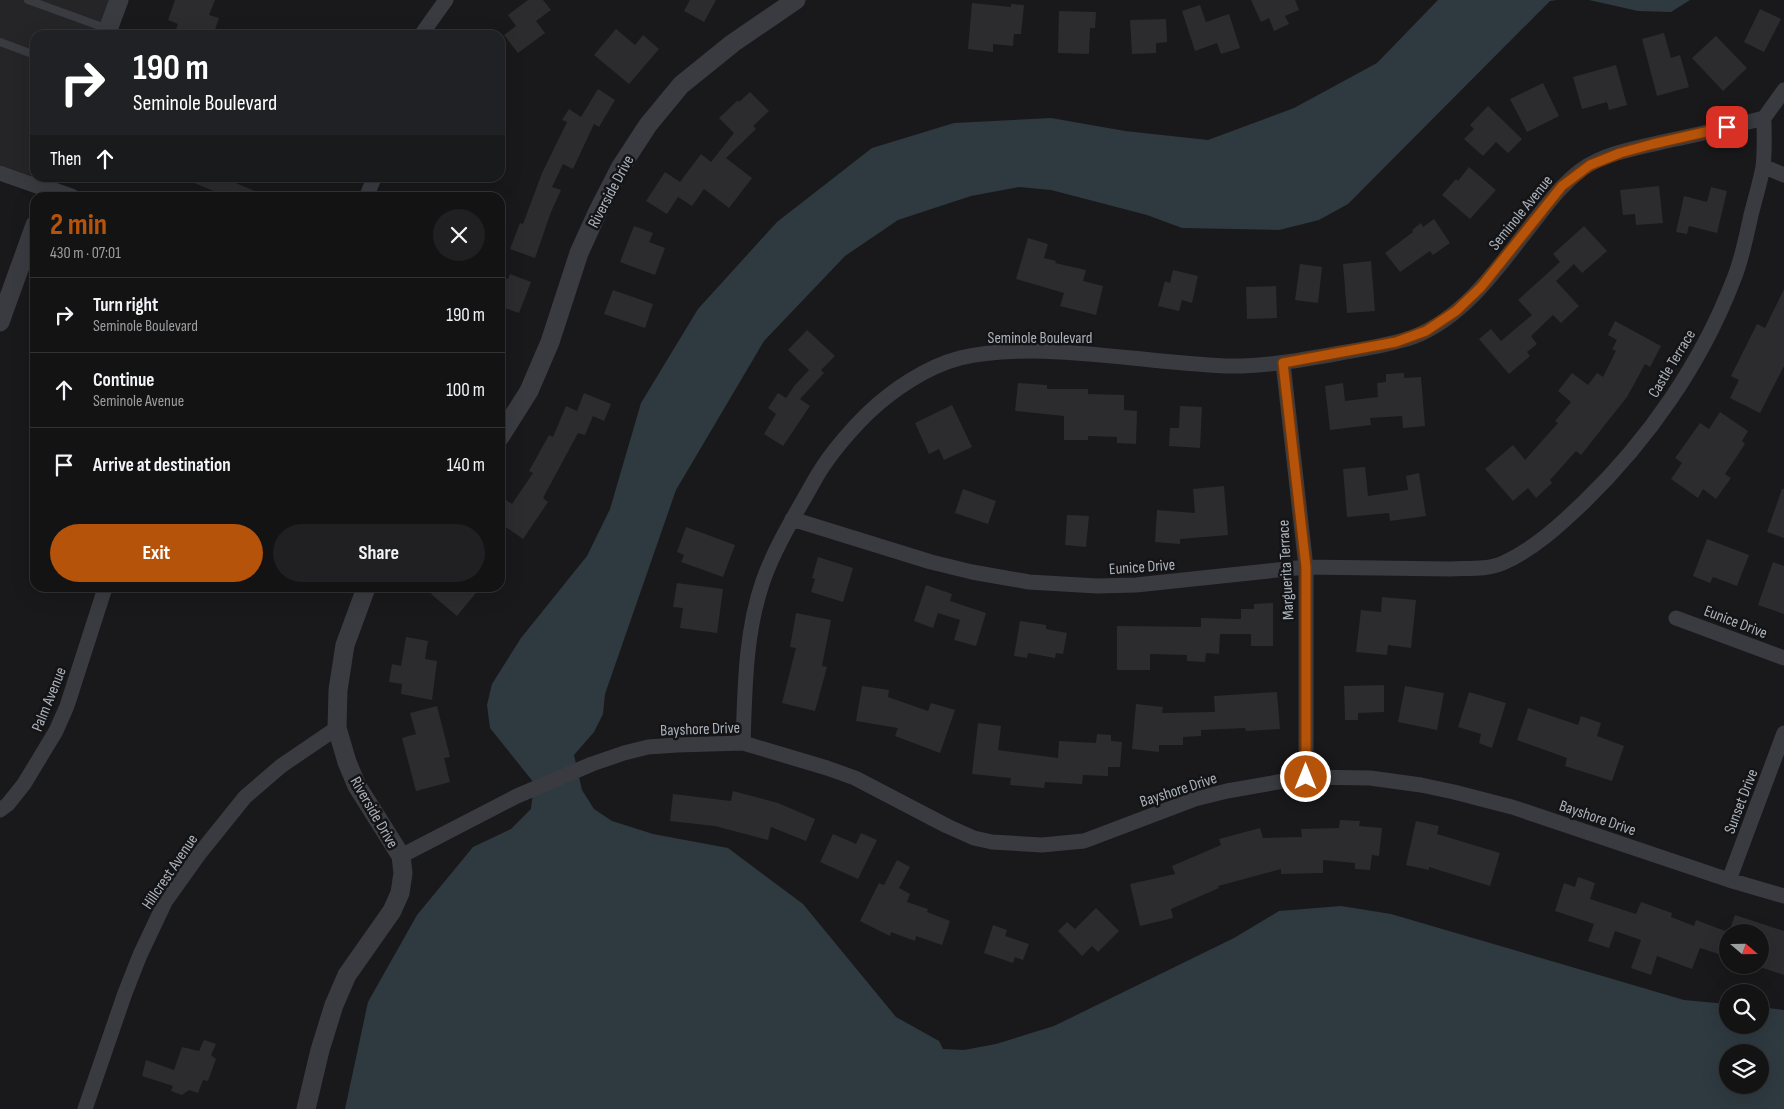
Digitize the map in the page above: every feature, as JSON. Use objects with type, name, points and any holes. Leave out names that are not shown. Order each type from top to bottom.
[{"type":"street","points":[[108,30],[119,0]]},
{"type":"street","points":[[425,30],[446,0]]},
{"type":"street","name":"Riverside Drive","points":[[505,429],[529,391],[550,342],[580,253],[598,212],[620,168],[648,125],[681,85],[732,43],[796,0]]},
{"type":"street","points":[[1764,118],[1784,90]]},
{"type":"street","name":"Castle Terrace","points":[[1501,564],[1542,539],[1568,518],[1597,490],[1622,463],[1677,390],[1696,360],[1734,279],[1763,166],[1764,118]]},
{"type":"street","name":"Seminole Avenue","points":[[1481,287],[1562,186],[1590,165],[1620,153],[1653,144],[1764,118]]},
{"type":"street","points":[[1763,166],[1784,175]]},
{"type":"street","points":[[0,173],[49,188]]},
{"type":"street","points":[[0,322],[30,239]]},
{"type":"street","name":"Seminole Boulevard","points":[[743,743],[747,649],[763,580],[792,519],[827,459],[871,410],[886,397],[912,380],[940,365],[959,358],[991,352],[1067,352],[1224,366],[1283,363],[1412,337],[1426,331],[1456,311],[1481,287]]},
{"type":"street","name":"Marguerita Terrace","points":[[1283,363],[1306,567],[1306,777]]},
{"type":"street","name":"Eunice Drive","points":[[792,519],[931,562],[972,572],[1029,582],[1097,586],[1136,585],[1306,567],[1450,569],[1501,564]]},
{"type":"street","name":"Palm Avenue","points":[[0,810],[8,804],[24,784],[56,731],[67,706],[104,592]]},
{"type":"street","name":"Riverside Drive","points":[[306,1109],[320,1050],[337,998],[347,975],[392,911],[400,894],[403,873],[401,856],[357,786],[347,762],[337,728],[339,682],[345,645],[365,592]]},
{"type":"street","name":"Eunice Drive","points":[[1676,618],[1784,658]]},
{"type":"street","name":"Hillcrest Avenue","points":[[85,1109],[125,992],[165,902],[200,853],[245,797],[280,766],[337,728]]},
{"type":"street","name":"Sunset Drive","points":[[1729,880],[1784,733]]},
{"type":"street","name":"Bayshore Drive","points":[[401,856],[517,796],[592,764],[624,753],[648,747],[743,743],[855,778],[947,826],[974,838],[992,842],[1026,845],[1066,844],[1084,841],[1195,799],[1227,791],[1306,777],[1370,778],[1454,792],[1531,813],[1729,880],[1784,896]]},
{"type":"lane","points":[[28,0],[102,30]]},
{"type":"lane","points":[[0,42],[30,53]]},
{"type":"shaded area","points":[[0,0],[110,0],[99,30],[30,30],[30,175],[0,165]]},
{"type":"shaded area","points":[[1438,0],[1557,0],[1550,1],[1348,204],[1319,220],[1279,230],[1182,228],[1147,215],[1051,190],[1019,187],[971,196],[898,220],[845,256],[764,341],[676,490],[605,694],[603,714],[594,732],[574,755],[582,790],[594,809],[612,821],[653,834],[728,848],[803,904],[896,1017],[939,1041],[943,1049],[964,1050],[996,1044],[1054,1026],[1234,938],[1279,911],[1341,906],[1391,914],[1684,1000],[1719,1003],[1719,1034],[1769,1034],[1769,1008],[1784,1010],[1784,1109],[345,1109],[368,1002],[417,915],[473,847],[511,829],[531,809],[534,783],[490,728],[487,705],[492,684],[521,638],[587,556],[610,509],[641,403],[698,309],[777,222],[872,148],[954,123],[1051,118],[1125,131],[1208,140],[1294,108],[1377,63]]},
{"type":"shaded area","points":[[1589,0],[1690,0],[1671,12],[1638,11]]},
{"type":"building","points":[[175,0],[215,0],[209,15],[219,18],[215,30],[176,30],[178,24],[168,20]]},
{"type":"building","points":[[528,0],[543,0],[551,10],[536,21],[545,33],[518,53],[505,36],[516,26],[508,15]]},
{"type":"building","points":[[690,0],[716,0],[704,22],[684,11]]},
{"type":"building","points":[[1251,0],[1295,0],[1299,10],[1285,16],[1289,24],[1274,31],[1269,18],[1261,22]]},
{"type":"building","points":[[972,3],[1011,7],[1011,4],[1024,5],[1021,34],[1014,34],[1013,46],[993,44],[993,52],[968,49]]},
{"type":"building","points":[[1200,5],[1206,22],[1229,14],[1240,48],[1221,54],[1217,43],[1195,51],[1182,11]]},
{"type":"building","points":[[1760,9],[1781,19],[1764,52],[1744,42]]},
{"type":"building","points":[[1059,11],[1096,12],[1095,28],[1090,28],[1089,54],[1058,53]]},
{"type":"building","points":[[1166,19],[1167,42],[1156,43],[1156,53],[1132,54],[1130,20]]},
{"type":"building","points":[[616,29],[635,45],[643,35],[659,49],[629,84],[594,55]]},
{"type":"building","points":[[1664,33],[1671,58],[1680,55],[1689,87],[1657,96],[1642,39]]},
{"type":"building","points":[[1716,36],[1747,68],[1723,91],[1692,58]]},
{"type":"building","points":[[1616,65],[1627,105],[1609,110],[1607,102],[1582,109],[1573,77]]},
{"type":"building","points":[[1543,83],[1559,116],[1527,132],[1510,99]]},
{"type":"building","points":[[598,89],[615,100],[599,127],[594,124],[573,169],[563,164],[552,187],[561,190],[535,258],[510,249],[520,223],[523,224],[542,173],[567,122],[562,120],[569,109],[581,117]]},
{"type":"building","points":[[750,92],[769,111],[753,126],[756,129],[726,158],[752,178],[729,208],[704,189],[692,206],[678,197],[667,214],[646,201],[665,172],[680,182],[701,154],[711,162],[734,133],[719,118],[738,100],[739,102]]},
{"type":"building","points":[[1488,106],[1522,139],[1508,153],[1496,142],[1483,156],[1464,139],[1474,129],[1470,125]]},
{"type":"building","points":[[1469,167],[1496,190],[1470,219],[1442,195],[1456,179],[1458,181]]},
{"type":"building","points":[[192,182],[233,182],[257,192],[216,192]]},
{"type":"building","points":[[1659,186],[1663,223],[1636,225],[1635,214],[1623,215],[1620,190]]},
{"type":"building","points":[[1711,187],[1727,191],[1717,233],[1689,226],[1687,234],[1676,232],[1684,196],[1707,202]]},
{"type":"building","points":[[1434,219],[1450,243],[1433,255],[1430,251],[1400,272],[1385,253],[1413,232],[1412,230],[1421,223],[1423,227]]},
{"type":"building","points":[[634,226],[653,233],[649,242],[665,248],[655,275],[620,262]]},
{"type":"building","points":[[1584,226],[1607,251],[1582,273],[1574,264],[1556,281],[1579,306],[1561,323],[1553,315],[1531,336],[1537,344],[1527,352],[1530,356],[1509,374],[1479,339],[1491,329],[1501,341],[1532,315],[1518,300],[1560,262],[1553,254]]},
{"type":"building","points":[[1028,238],[1048,244],[1044,258],[1056,261],[1055,263],[1086,270],[1083,281],[1103,286],[1096,315],[1060,306],[1064,293],[1016,279]]},
{"type":"building","points":[[1371,261],[1375,311],[1347,313],[1343,264]]},
{"type":"building","points":[[1300,264],[1322,267],[1318,303],[1295,300]]},
{"type":"building","points":[[1173,270],[1198,276],[1192,303],[1182,300],[1179,311],[1158,306],[1165,281],[1170,283]]},
{"type":"building","points":[[510,274],[531,282],[519,313],[505,308],[505,278],[508,279]]},
{"type":"building","points":[[1276,286],[1277,318],[1247,319],[1246,287]]},
{"type":"building","points":[[1784,289],[1784,366],[1760,413],[1730,398],[1739,380],[1731,376],[1757,324],[1765,328]]},
{"type":"building","points":[[613,290],[653,304],[645,328],[604,314]]},
{"type":"building","points":[[1615,321],[1661,346],[1650,367],[1645,364],[1627,397],[1581,455],[1576,451],[1550,480],[1552,483],[1536,498],[1528,488],[1513,501],[1485,469],[1513,445],[1525,460],[1558,423],[1555,421],[1571,402],[1558,391],[1572,373],[1588,385],[1597,373],[1603,377],[1616,351],[1612,349],[1617,340],[1608,335]]},
{"type":"building","points":[[807,330],[835,356],[821,370],[824,373],[800,399],[810,406],[783,446],[764,434],[776,414],[768,408],[778,393],[786,398],[809,370],[788,350]]},
{"type":"building","points":[[1404,373],[1404,378],[1421,377],[1425,426],[1403,428],[1402,416],[1370,418],[1371,425],[1330,430],[1325,386],[1343,383],[1345,401],[1378,397],[1377,383],[1386,382],[1386,374]]},
{"type":"building","points":[[1018,383],[1047,385],[1047,389],[1088,389],[1088,394],[1124,395],[1124,410],[1137,411],[1136,444],[1117,443],[1117,437],[1088,436],[1088,440],[1064,440],[1064,416],[1015,411]]},
{"type":"building","points":[[584,393],[611,404],[604,421],[593,416],[585,435],[578,433],[543,498],[548,502],[523,539],[505,526],[505,502],[506,500],[512,504],[533,473],[529,471],[549,435],[553,437],[566,406],[577,411]]},
{"type":"building","points":[[952,405],[972,447],[944,460],[939,449],[929,454],[915,423]]},
{"type":"building","points":[[1180,406],[1202,407],[1200,448],[1169,446],[1170,428],[1179,428]]},
{"type":"building","points":[[1720,412],[1748,431],[1742,441],[1745,444],[1725,474],[1731,478],[1716,499],[1703,489],[1698,498],[1671,479],[1682,463],[1675,458],[1700,423],[1709,429]]},
{"type":"building","points":[[1365,467],[1368,496],[1408,490],[1406,476],[1419,473],[1426,516],[1390,521],[1389,513],[1347,517],[1343,469]]},
{"type":"building","points":[[1224,486],[1228,535],[1180,539],[1180,544],[1155,542],[1157,510],[1195,513],[1193,489]]},
{"type":"building","points":[[963,489],[996,501],[988,524],[955,513]]},
{"type":"building","points":[[1782,489],[1784,489],[1784,538],[1767,532]]},
{"type":"building","points":[[1067,515],[1089,516],[1086,547],[1065,545]]},
{"type":"building","points":[[686,527],[735,545],[723,577],[681,562],[684,555],[677,552]]},
{"type":"building","points":[[1707,539],[1749,555],[1737,586],[1713,577],[1710,583],[1693,576]]},
{"type":"building","points":[[818,557],[853,568],[843,602],[811,592],[815,579],[812,578]]},
{"type":"building","points":[[1773,562],[1784,566],[1784,614],[1758,605]]},
{"type":"building","points":[[677,583],[723,589],[717,633],[680,628],[683,608],[673,607]]},
{"type":"building","points":[[926,585],[952,594],[950,601],[986,613],[976,646],[954,640],[960,620],[938,613],[933,628],[914,621]]},
{"type":"building","points":[[433,592],[477,592],[457,616],[431,594]]},
{"type":"building","points":[[1382,597],[1416,600],[1411,648],[1388,645],[1387,655],[1356,652],[1361,610],[1381,612]]},
{"type":"building","points":[[1273,603],[1273,646],[1251,646],[1251,634],[1220,634],[1219,654],[1206,653],[1205,662],[1187,661],[1187,655],[1150,654],[1150,670],[1117,670],[1117,626],[1201,627],[1201,618],[1241,619],[1241,609],[1254,609],[1254,604]]},
{"type":"building","points":[[796,613],[831,620],[822,666],[827,667],[815,711],[782,703],[796,648],[790,647]]},
{"type":"building","points":[[1020,621],[1046,625],[1046,629],[1067,633],[1063,654],[1056,653],[1055,658],[1028,653],[1027,658],[1014,656]]},
{"type":"building","points":[[406,637],[428,641],[425,659],[437,661],[432,700],[401,694],[402,684],[389,682],[392,664],[401,666]]},
{"type":"building","points":[[1384,685],[1384,712],[1358,713],[1358,720],[1345,720],[1344,686]]},
{"type":"building","points":[[862,686],[889,690],[888,697],[928,711],[931,703],[955,710],[940,753],[895,736],[898,728],[856,721]]},
{"type":"building","points":[[1405,686],[1444,693],[1437,730],[1398,722]]},
{"type":"building","points":[[1277,692],[1280,729],[1246,731],[1245,728],[1201,730],[1201,736],[1183,737],[1183,745],[1159,745],[1159,752],[1132,749],[1136,704],[1163,707],[1162,713],[1215,712],[1214,696]]},
{"type":"building","points":[[1469,692],[1506,703],[1492,748],[1479,743],[1481,734],[1458,727]]},
{"type":"building","points":[[437,706],[450,757],[444,758],[450,782],[416,791],[402,738],[416,734],[410,713]]},
{"type":"building","points":[[1528,708],[1578,725],[1581,716],[1601,723],[1597,736],[1624,746],[1612,781],[1565,766],[1567,758],[1517,740]]},
{"type":"building","points":[[978,723],[1001,726],[998,750],[1058,758],[1059,741],[1096,743],[1097,734],[1111,735],[1111,741],[1122,742],[1120,767],[1108,767],[1108,776],[1083,775],[1082,784],[1045,782],[1044,788],[1010,785],[1011,778],[972,774]]},
{"type":"building","points":[[733,791],[778,803],[815,819],[806,841],[771,827],[768,840],[715,826],[670,821],[673,794],[731,801]]},
{"type":"building","points":[[1340,820],[1360,821],[1359,826],[1382,828],[1379,856],[1372,855],[1370,870],[1355,869],[1355,863],[1323,860],[1323,873],[1281,874],[1281,869],[1218,886],[1219,888],[1171,909],[1173,918],[1140,926],[1130,884],[1175,874],[1172,866],[1221,845],[1219,839],[1260,828],[1263,838],[1302,837],[1301,829],[1339,828]]},
{"type":"building","points":[[1416,821],[1439,826],[1437,834],[1500,853],[1490,886],[1429,867],[1429,870],[1406,865]]},
{"type":"building","points":[[861,833],[877,840],[858,879],[820,862],[833,834],[856,844]]},
{"type":"building","points":[[897,860],[910,867],[899,888],[910,894],[907,902],[928,909],[927,912],[950,921],[942,945],[916,936],[915,941],[891,932],[890,936],[860,921],[879,883],[884,885]]},
{"type":"building","points":[[1578,877],[1595,883],[1590,899],[1636,914],[1641,902],[1672,913],[1671,917],[1694,926],[1696,920],[1719,929],[1719,954],[1700,948],[1692,969],[1657,956],[1651,975],[1631,968],[1641,940],[1615,931],[1609,948],[1588,941],[1594,924],[1555,911],[1564,883],[1575,887]]},
{"type":"building","points":[[1096,908],[1119,931],[1098,952],[1092,946],[1082,956],[1058,931],[1067,922],[1075,929]]},
{"type":"building","points":[[1735,915],[1763,924],[1732,924]]},
{"type":"building","points":[[993,925],[1007,930],[1005,936],[1029,944],[1023,960],[1015,957],[1013,963],[984,953]]},
{"type":"building","points":[[1769,926],[1784,931],[1784,975],[1769,970]]},
{"type":"building","points":[[204,1040],[216,1044],[211,1055],[216,1059],[208,1081],[203,1080],[198,1093],[189,1090],[182,1095],[171,1091],[173,1086],[142,1076],[146,1060],[174,1070],[182,1047],[199,1051]]},
{"type":"route","points":[[1306,777],[1306,567],[1283,363],[1396,342],[1426,331],[1456,311],[1481,287],[1562,186],[1579,172],[1590,165],[1620,153],[1727,127]]}]
